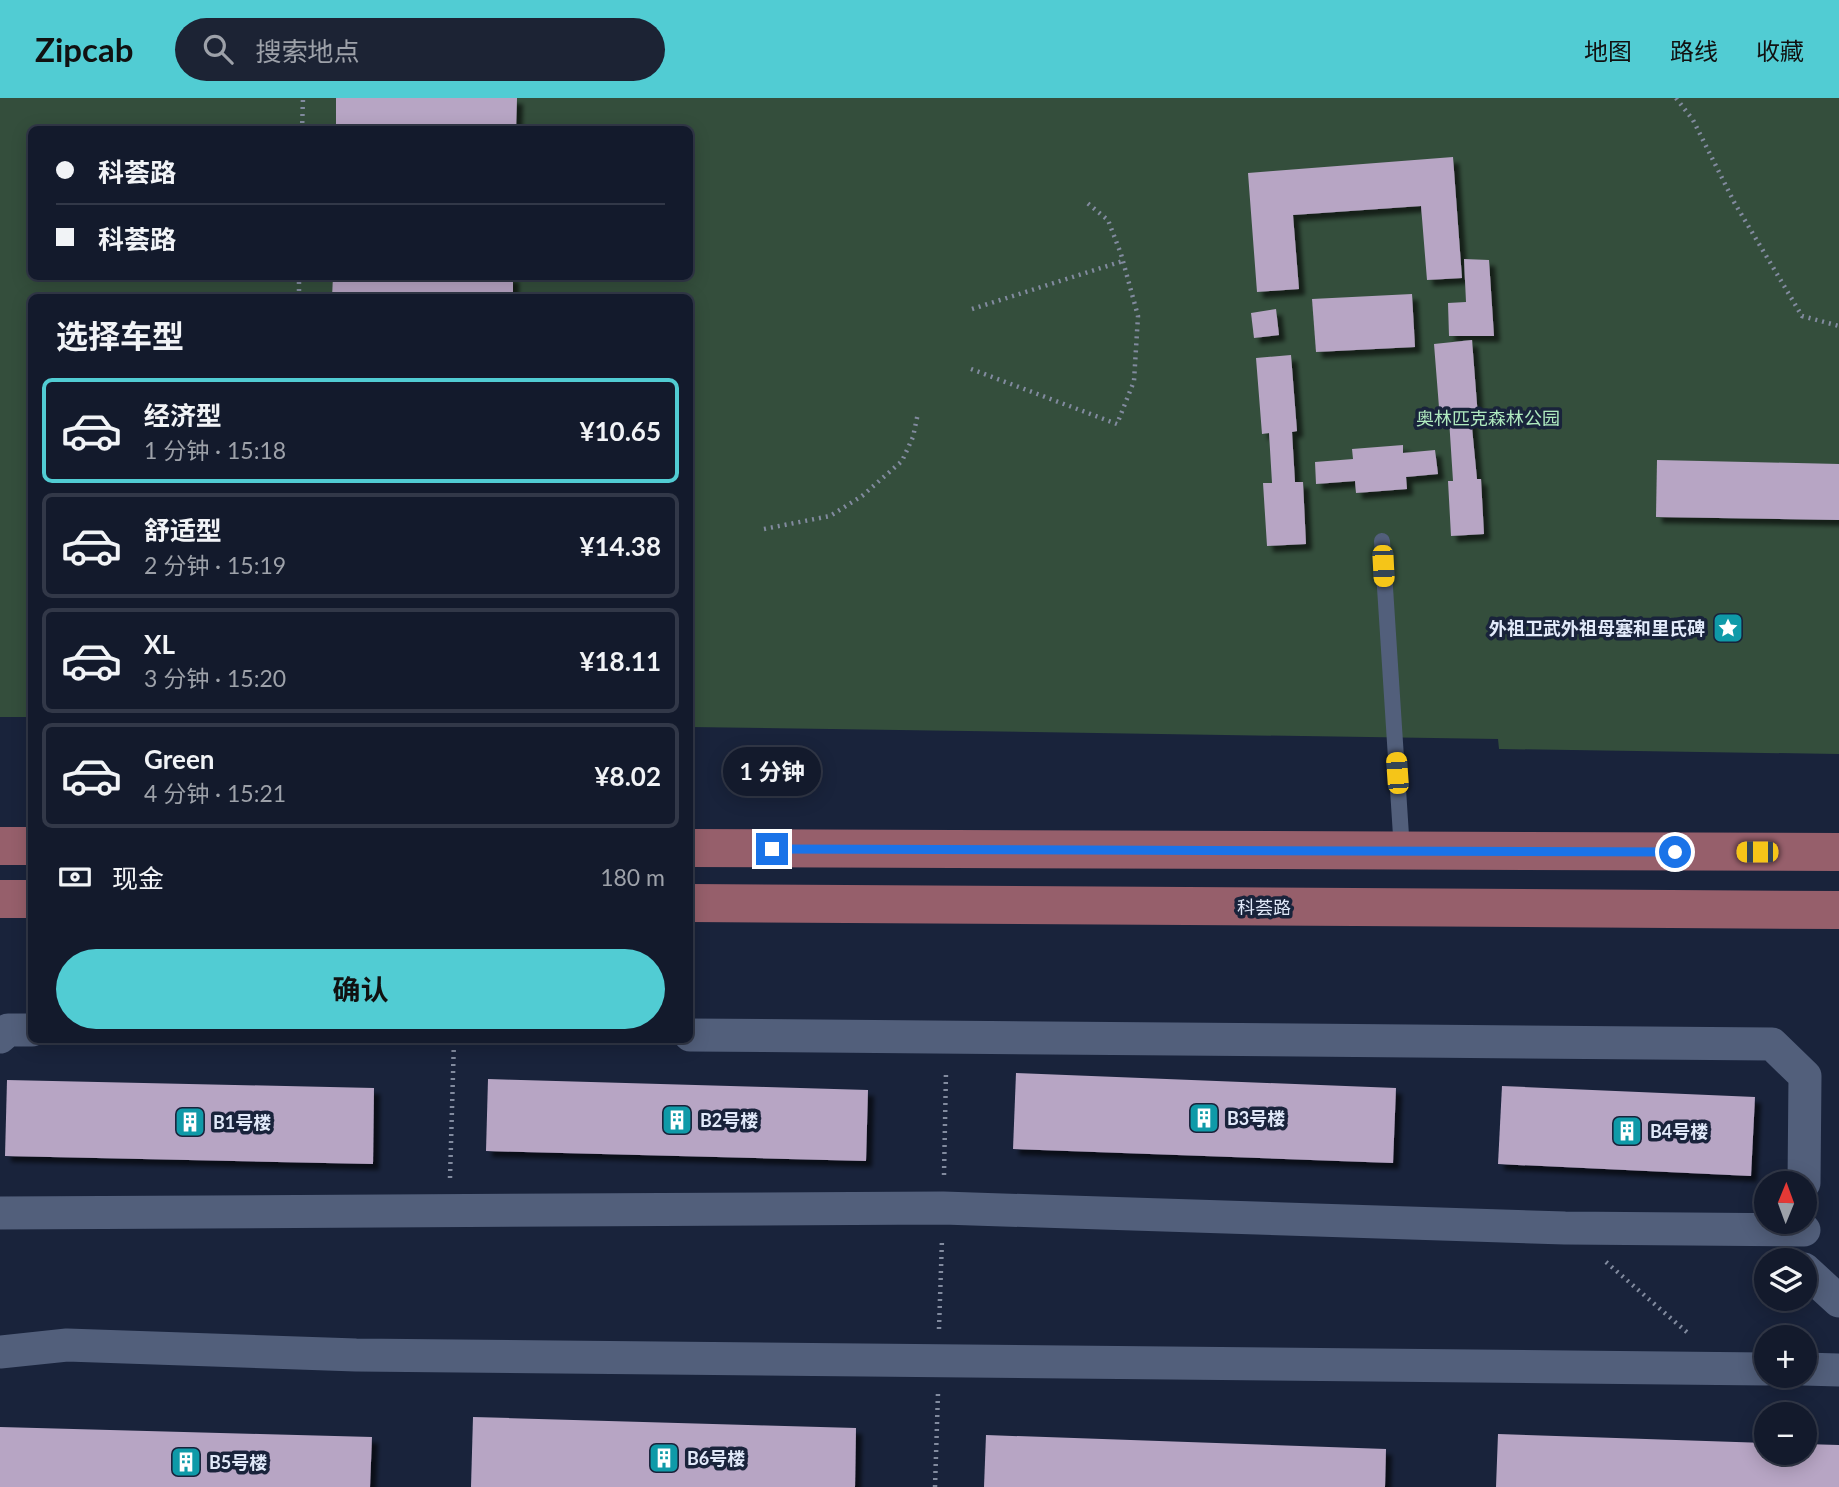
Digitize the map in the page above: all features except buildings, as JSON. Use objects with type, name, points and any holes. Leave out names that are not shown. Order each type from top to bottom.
[{"type":"main road","points":[[0,846],[28,846]]},
{"type":"main road","points":[[693,848],[1839,852]]},
{"type":"main road","points":[[0,899],[28,899]]},
{"type":"main road","name":"科荟路","points":[[693,903],[1839,910]]},
{"type":"street","points":[[0,1037],[8,1030],[28,1030]]},
{"type":"street","points":[[693,1035],[1772,1044],[1805,1076],[1804,1171]]},
{"type":"street","points":[[0,1213],[943,1208],[1803,1237]]},
{"type":"street","points":[[1817,1281],[1839,1301]]},
{"type":"street","points":[[0,1352],[66,1345],[355,1355],[1754,1369]]},
{"type":"street","points":[[1817,1369],[1839,1370]]},
{"type":"lane","points":[[1382,541],[1402,851]]},
{"type":"path","points":[[302,126],[303,98]]},
{"type":"path","points":[[1676,98],[1693,120],[1734,202],[1802,316],[1839,326]]},
{"type":"path","points":[[971,369],[1117,424],[1134,381],[1138,316],[1108,220],[1086,202]]},
{"type":"path","points":[[972,309],[1123,261]]},
{"type":"path","points":[[764,529],[831,516],[870,489],[902,461],[913,437],[918,413]]},
{"type":"path","points":[[935,1487],[947,1038]]},
{"type":"path","points":[[448,1210],[454,1043]]},
{"type":"path","points":[[1564,1228],[1730,1368]]},
{"type":"green space","name":"奥林匹克森林公园","points":[[0,98],[1839,98],[1839,754],[1499,749],[1498,739],[693,727],[693,294],[28,294],[28,717],[0,717]]},
{"type":"place","name":"外祖卫武外祖母塞和里氏碑","points":[[1728,628]]},
{"type":"place","name":"B3号楼","points":[[1204,1118]]},
{"type":"place","name":"B2号楼","points":[[677,1120]]},
{"type":"place","name":"B1号楼","points":[[190,1122]]},
{"type":"place","name":"B4号楼","points":[[1627,1131]]},
{"type":"place","name":"B6号楼","points":[[664,1458]]},
{"type":"place","name":"B5号楼","points":[[186,1462]]},
{"type":"route","points":[[772,849],[1675,852]]}]
